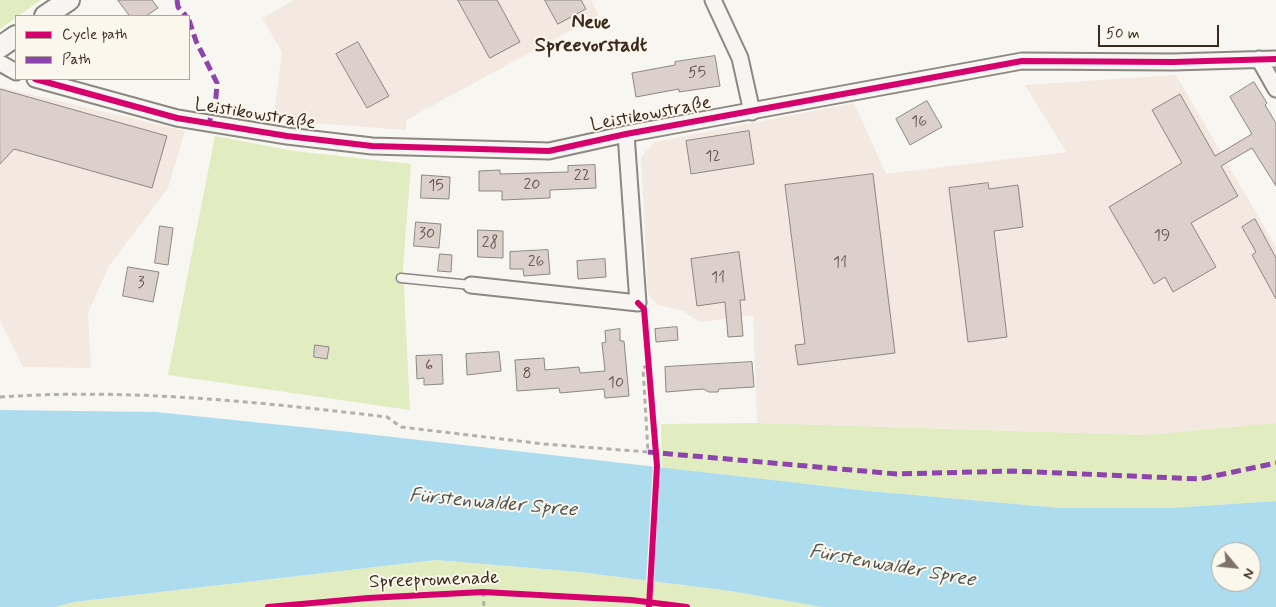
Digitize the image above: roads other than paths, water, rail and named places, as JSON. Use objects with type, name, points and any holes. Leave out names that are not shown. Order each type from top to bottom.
[{"type":"main road","points":[[46,15],[69,0]]},
{"type":"main road","points":[[0,47],[15,37]]},
{"type":"street","points":[[713,0],[740,58],[752,112]]},
{"type":"street","points":[[1260,59],[1276,89]]},
{"type":"street","name":"Leistikowstraße","points":[[39,80],[177,118],[287,136],[372,146],[549,151],[626,134],[1022,61],[1173,62],[1276,59]]},
{"type":"street","points":[[0,63],[15,71]]},
{"type":"street","name":"Leistikowstraße","points":[[471,285],[638,303],[626,134]]},
{"type":"lane","points":[[401,278],[471,285]]},
{"type":"water","name":"Fürstenwalder Spree","points":[[0,410],[156,412],[869,491],[1061,508],[1170,508],[1276,501],[1276,607],[822,607],[730,591],[579,572],[436,560],[74,602],[56,607],[0,607]]},
{"type":"district","name":"Neue Spreevorstadt","points":[[591,36]]}]
